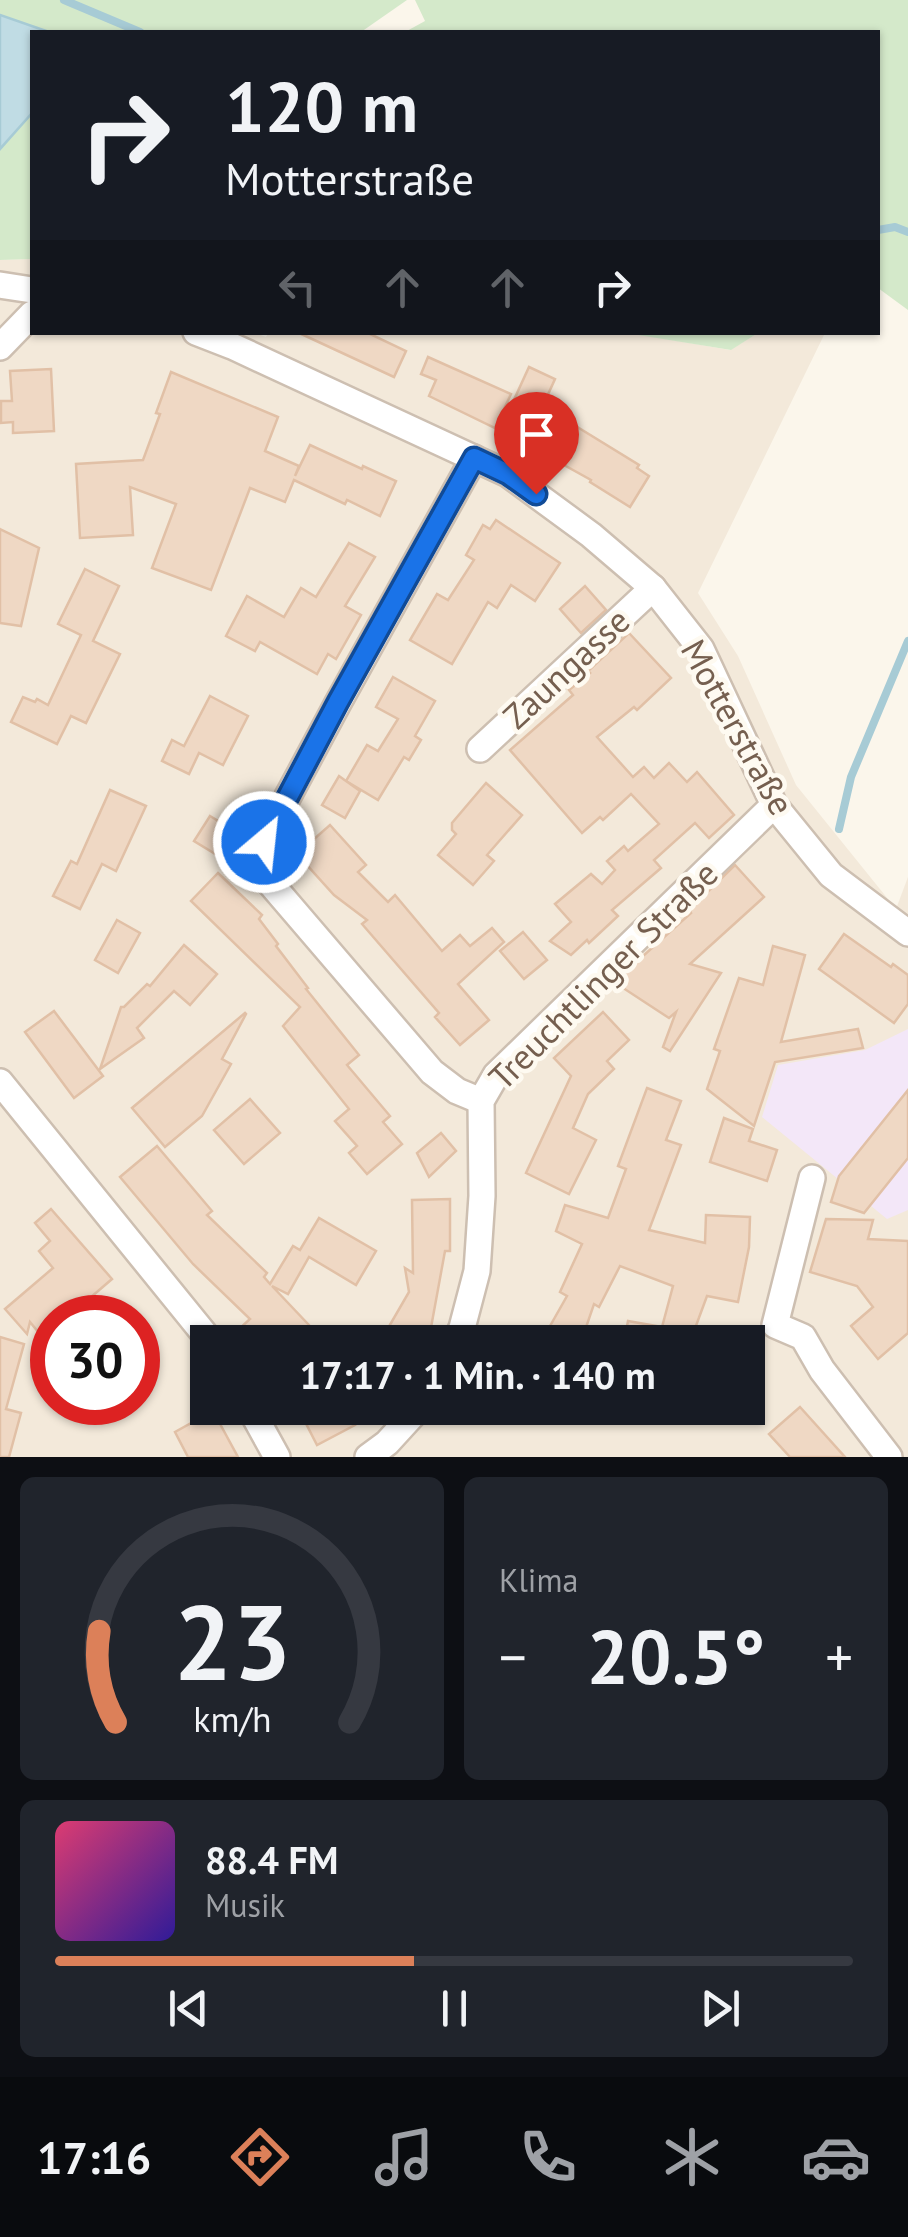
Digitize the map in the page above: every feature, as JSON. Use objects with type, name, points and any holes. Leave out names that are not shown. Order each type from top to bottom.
[{"type":"street","points":[[0,285],[30,290]]},
{"type":"street","points":[[0,347],[30,316]]},
{"type":"street","name":"Motterstraße","points":[[204,335],[508,474],[591,535],[652,588],[701,650],[774,805],[832,874],[908,933]]},
{"type":"street","points":[[474,458],[264,842],[264,877],[432,1072],[457,1091],[480,1101]]},
{"type":"street","name":"Zaungasse","points":[[480,750],[652,588]]},
{"type":"street","name":"Treuchtlinger Straße","points":[[463,1325],[476,1271],[482,1196],[480,1101],[496,1075],[774,805]]},
{"type":"street","points":[[0,1082],[197,1325]]},
{"type":"street","points":[[812,1178],[775,1326],[803,1337],[822,1370],[888,1457]]},
{"type":"street","points":[[259,1425],[277,1457]]},
{"type":"street","points":[[368,1457],[403,1425]]},
{"type":"shaded area","points":[[30,259],[30,335],[643,335],[730,350],[755,335],[824,335],[698,593],[738,656],[796,785],[896,909],[908,877],[908,1457],[0,1457],[0,260]]},
{"type":"shaded area","points":[[908,1029],[908,1210],[887,1219],[762,1117],[778,1065],[865,1050]]},
{"type":"green space","points":[[0,0],[407,0],[364,30],[30,30],[30,259],[0,260]]},
{"type":"green space","points":[[415,0],[908,0],[908,310],[880,289],[880,30],[409,30],[425,21]]},
{"type":"green space","points":[[638,335],[755,335],[731,350]]},
{"type":"water","points":[[0,15],[43,30],[30,30],[30,115],[0,149]]},
{"type":"building","points":[[303,335],[372,335],[406,351],[394,377]]},
{"type":"building","points":[[428,357],[511,394],[495,428],[429,396],[436,380],[421,374]]},
{"type":"building","points":[[529,367],[555,379],[539,414],[513,402]]},
{"type":"building","points":[[51,369],[54,431],[13,433],[13,422],[1,423],[1,401],[12,401],[10,371]]},
{"type":"building","points":[[171,372],[278,417],[265,451],[299,466],[295,476],[310,445],[396,481],[380,516],[294,480],[285,502],[250,488],[211,590],[152,568],[176,504],[130,487],[133,535],[80,538],[76,464],[143,460]]},
{"type":"building","points":[[548,409],[639,465],[637,468],[649,476],[630,507],[528,445]]},
{"type":"building","points":[[496,520],[560,563],[535,601],[511,585],[497,608],[488,602],[452,664],[410,640],[437,594],[448,600],[474,560],[466,555],[483,525],[490,529]]},
{"type":"building","points":[[0,529],[39,548],[21,626],[0,623]]},
{"type":"building","points":[[349,543],[375,557],[345,606],[361,615],[336,659],[328,654],[317,674],[260,642],[255,651],[226,636],[247,596],[284,617],[301,588],[316,597]]},
{"type":"building","points":[[85,569],[119,586],[93,641],[120,654],[86,723],[71,716],[57,744],[11,722],[23,697],[48,705],[81,635],[58,624]]},
{"type":"building","points":[[585,586],[606,610],[581,633],[560,609]]},
{"type":"building","points":[[629,633],[671,678],[637,710],[634,707],[597,737],[633,777],[644,767],[654,778],[669,763],[687,782],[697,772],[734,815],[709,838],[695,823],[654,860],[661,868],[612,910],[618,916],[571,955],[550,941],[571,922],[555,904],[591,874],[602,884],[615,870],[607,861],[624,846],[628,851],[659,824],[631,794],[582,833],[510,750],[573,695],[569,690]]},
{"type":"building","points":[[393,677],[435,701],[415,736],[421,740],[409,760],[404,757],[378,800],[346,781],[367,745],[378,751],[398,719],[376,707]]},
{"type":"building","points":[[210,696],[248,716],[223,765],[199,753],[189,774],[162,761],[172,740],[184,746]]},
{"type":"building","points":[[339,776],[360,791],[345,818],[322,805]]},
{"type":"building","points":[[486,783],[522,815],[487,855],[494,861],[473,885],[438,855],[456,834],[452,823]]},
{"type":"building","points":[[110,790],[146,806],[116,871],[102,864],[80,909],[53,896],[71,861],[77,864]]},
{"type":"building","points":[[210,816],[233,830],[217,855],[194,841]]},
{"type":"building","points":[[330,825],[366,865],[358,872],[388,902],[395,895],[442,951],[460,935],[470,946],[492,928],[504,942],[458,984],[489,1020],[460,1045],[435,1017],[439,1013],[362,924],[367,920],[334,895],[297,854]]},
{"type":"building","points":[[735,865],[764,897],[690,964],[721,973],[670,1051],[663,1047],[676,1012],[669,1018],[617,984]]},
{"type":"building","points":[[218,873],[262,915],[259,919],[276,946],[359,1055],[347,1065],[390,1116],[383,1122],[402,1144],[367,1174],[349,1153],[357,1146],[335,1121],[349,1109],[283,1026],[300,1007],[191,901]]},
{"type":"building","points":[[117,920],[140,933],[118,973],[95,960]]},
{"type":"building","points":[[523,932],[547,960],[524,979],[500,951]]},
{"type":"building","points":[[844,934],[908,975],[908,1004],[894,1023],[819,969]]},
{"type":"building","points":[[184,945],[217,974],[190,1005],[174,991],[137,1028],[144,1038],[100,1069],[121,1007],[147,984],[150,986]]},
{"type":"building","points":[[773,946],[805,955],[781,1042],[858,1029],[863,1048],[775,1062],[754,1126],[707,1089],[720,1051],[714,1049],[739,978],[763,985]]},
{"type":"building","points":[[54,1011],[103,1076],[74,1098],[25,1032]]},
{"type":"building","points":[[603,1012],[629,1040],[607,1061],[614,1069],[588,1094],[573,1128],[596,1140],[569,1194],[526,1173],[571,1076],[554,1058]]},
{"type":"building","points":[[245,1013],[222,1059],[231,1064],[202,1116],[165,1147],[132,1108]]},
{"type":"building","points":[[647,1088],[681,1101],[666,1140],[681,1145],[649,1230],[705,1243],[706,1215],[750,1217],[749,1247],[738,1302],[707,1296],[696,1325],[663,1325],[673,1286],[620,1266],[599,1307],[594,1304],[587,1325],[551,1325],[567,1296],[560,1292],[582,1244],[556,1231],[565,1205],[608,1218],[626,1169],[618,1166]]},
{"type":"building","points":[[908,1090],[908,1158],[864,1213],[831,1202],[839,1176]]},
{"type":"building","points":[[250,1099],[280,1133],[244,1164],[214,1130]]},
{"type":"building","points":[[724,1118],[753,1129],[749,1141],[777,1150],[767,1181],[710,1162]]},
{"type":"building","points":[[441,1133],[456,1151],[429,1177],[417,1153]]},
{"type":"building","points":[[157,1146],[212,1211],[207,1215],[267,1273],[264,1277],[270,1284],[293,1246],[300,1250],[319,1218],[376,1251],[356,1285],[309,1257],[288,1294],[272,1286],[309,1325],[244,1325],[250,1319],[193,1264],[120,1177]]},
{"type":"building","points":[[450,1199],[450,1251],[445,1251],[431,1325],[390,1325],[409,1292],[405,1268],[413,1273],[412,1200]]},
{"type":"building","points":[[51,1209],[112,1279],[93,1295],[30,1295],[27,1334],[5,1309],[53,1268],[39,1251],[50,1241],[35,1223]]},
{"type":"building","points":[[826,1219],[873,1220],[868,1239],[908,1241],[908,1333],[878,1359],[851,1326],[873,1307],[857,1286],[810,1272]]},
{"type":"building","points":[[0,1337],[24,1344],[6,1409],[21,1413],[9,1457],[0,1457]]},
{"type":"building","points":[[800,1407],[845,1457],[790,1457],[769,1434]]},
{"type":"building","points":[[190,1424],[221,1425],[238,1457],[188,1457],[175,1432]]},
{"type":"building","points":[[307,1425],[355,1425],[317,1445]]},
{"type":"waterway","points":[[64,0],[135,30]]},
{"type":"waterway","points":[[880,230],[895,227],[908,232]]},
{"type":"waterway","points":[[839,829],[851,777],[908,641]]},
{"type":"route","points":[[264,842],[474,458],[508,474],[536,494]]}]
